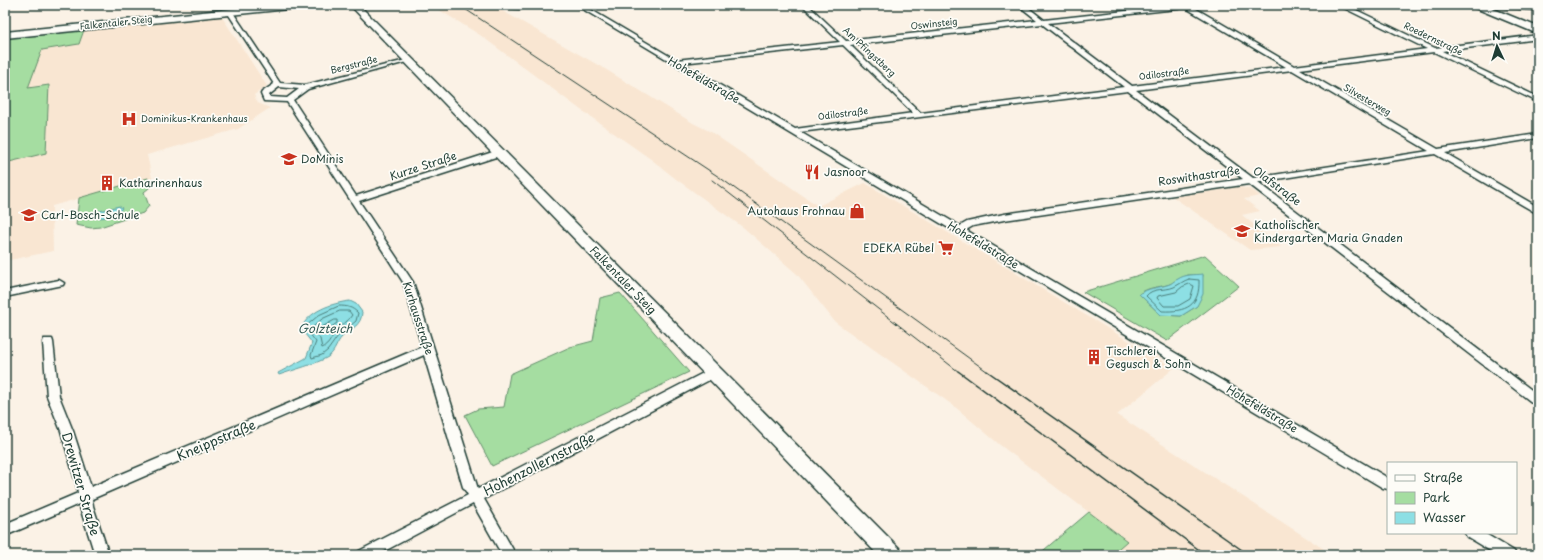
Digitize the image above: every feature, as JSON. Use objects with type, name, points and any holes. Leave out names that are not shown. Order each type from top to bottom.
[{"type":"main road","points":[[1477,6],[1538,31]]},
{"type":"street","name":"Falkentaler Steig","points":[[5,35],[298,5]]},
{"type":"street","name":"Falkentaler Steig","points":[[354,5],[892,555]]},
{"type":"street","points":[[506,5],[531,5]]},
{"type":"street","name":"Hohefeldstraße","points":[[579,5],[1387,483]]},
{"type":"street","name":"Am Pfingstberg","points":[[805,5],[918,114]]},
{"type":"street","name":"Olafstraße","points":[[1021,5],[1538,401]]},
{"type":"street","name":"Oswinsteig","points":[[674,62],[1196,5]]},
{"type":"street","name":"Roedernstraße","points":[[1341,5],[1538,100]]},
{"type":"street","name":"Silvesterweg","points":[[1186,6],[1538,211]]},
{"type":"street","points":[[1477,6],[1538,8]]},
{"type":"street","points":[[230,12],[278,85]]},
{"type":"street","name":"Odilostraße","points":[[794,132],[918,114],[1538,37]]},
{"type":"street","name":"Bergstraße","points":[[305,86],[408,60]]},
{"type":"street","points":[[278,85],[305,86],[288,100],[267,99],[265,94],[278,85]]},
{"type":"street","name":"Kurhausstraße","points":[[288,100],[328,162],[355,199],[408,282],[470,488],[509,555]]},
{"type":"street","name":"Roswithastraße","points":[[959,230],[970,224],[1004,217],[1250,181],[1434,151],[1538,136]]},
{"type":"street","name":"Kurze Straße","points":[[355,199],[498,153]]},
{"type":"street","points":[[5,294],[59,283]]},
{"type":"street","name":"Drewitzer Straße","points":[[48,342],[53,396],[67,430],[84,486],[86,506],[102,555]]},
{"type":"street","name":"Kneippstraße","points":[[5,530],[428,349]]},
{"type":"street","name":"Hohenzollernstraße","points":[[364,555],[713,373]]},
{"type":"street","points":[[1474,534],[1509,555]]},
{"type":"shaded area","points":[[431,5],[492,5],[605,69],[693,123],[711,132],[818,206],[865,183],[1174,368],[1117,415],[1333,555],[1111,555],[1127,541],[1000,445],[954,406],[835,322],[797,274],[744,228],[480,35]]},
{"type":"shaded area","name":"Dominikus-Krankenhaus","points":[[218,16],[222,17],[267,86],[254,95],[258,103],[270,108],[238,129],[147,155],[152,178],[52,206],[53,251],[5,261],[5,38]]},
{"type":"shaded area","name":"Katholischer Kindergarten Maria Gnaden","points":[[1240,187],[1252,190],[1260,196],[1244,199],[1260,211],[1242,215],[1281,247],[1250,250],[1173,197]]},
{"type":"green space","points":[[84,30],[79,44],[42,50],[28,88],[49,85],[46,153],[5,163],[5,38]]},
{"type":"green space","points":[[148,178],[149,188],[144,192],[149,206],[143,213],[100,227],[91,228],[76,225],[79,198]]},
{"type":"green space","points":[[1205,255],[1239,286],[1167,341],[1083,292]],"holes":[[[1188,275],[1203,275],[1197,306],[1181,316],[1161,315],[1139,294],[1150,288],[1172,283]]]},
{"type":"green space","points":[[620,293],[689,372],[492,466],[465,415],[478,409],[504,407],[510,374],[570,347],[593,341],[600,298]]},
{"type":"green space","points":[[1089,512],[1127,541],[1111,555],[1038,555]]},
{"type":"water","points":[[119,206],[122,208],[120,211],[113,215],[101,218],[94,217],[96,212]]},
{"type":"water","points":[[1203,274],[1203,294],[1197,306],[1181,316],[1161,315],[1139,294],[1150,289],[1169,285],[1184,276]]},
{"type":"water","name":"Golzteich","points":[[350,301],[356,304],[362,312],[362,316],[358,324],[340,339],[331,355],[317,362],[279,375],[278,373],[306,358],[312,343],[301,329],[309,317],[328,306]]},
{"type":"tram line","points":[[459,5],[719,177],[988,372]]},
{"type":"tram line","points":[[712,180],[959,372]]},
{"type":"tram line","points":[[958,371],[1206,555]]},
{"type":"tram line","points":[[987,371],[1249,555]]},
{"type":"place","name":"Dominikus-Krankenhaus","points":[[129,119]]},
{"type":"place","name":"DoMinis","points":[[289,159]]},
{"type":"place","name":"Jasnoor","points":[[812,172]]},
{"type":"place","name":"Katharinenhaus","points":[[107,183]]},
{"type":"place","name":"Autohaus Frohnau","points":[[857,211]]},
{"type":"place","name":"Carl-Bosch-Schule","points":[[29,215]]},
{"type":"place","name":"Katholischer Kindergarten Maria Gnaden","points":[[1242,231]]},
{"type":"place","name":"EDEKA Rübel","points":[[946,248]]},
{"type":"place","name":"Tischlerei Gegusch & Sohn","points":[[1094,357]]}]
